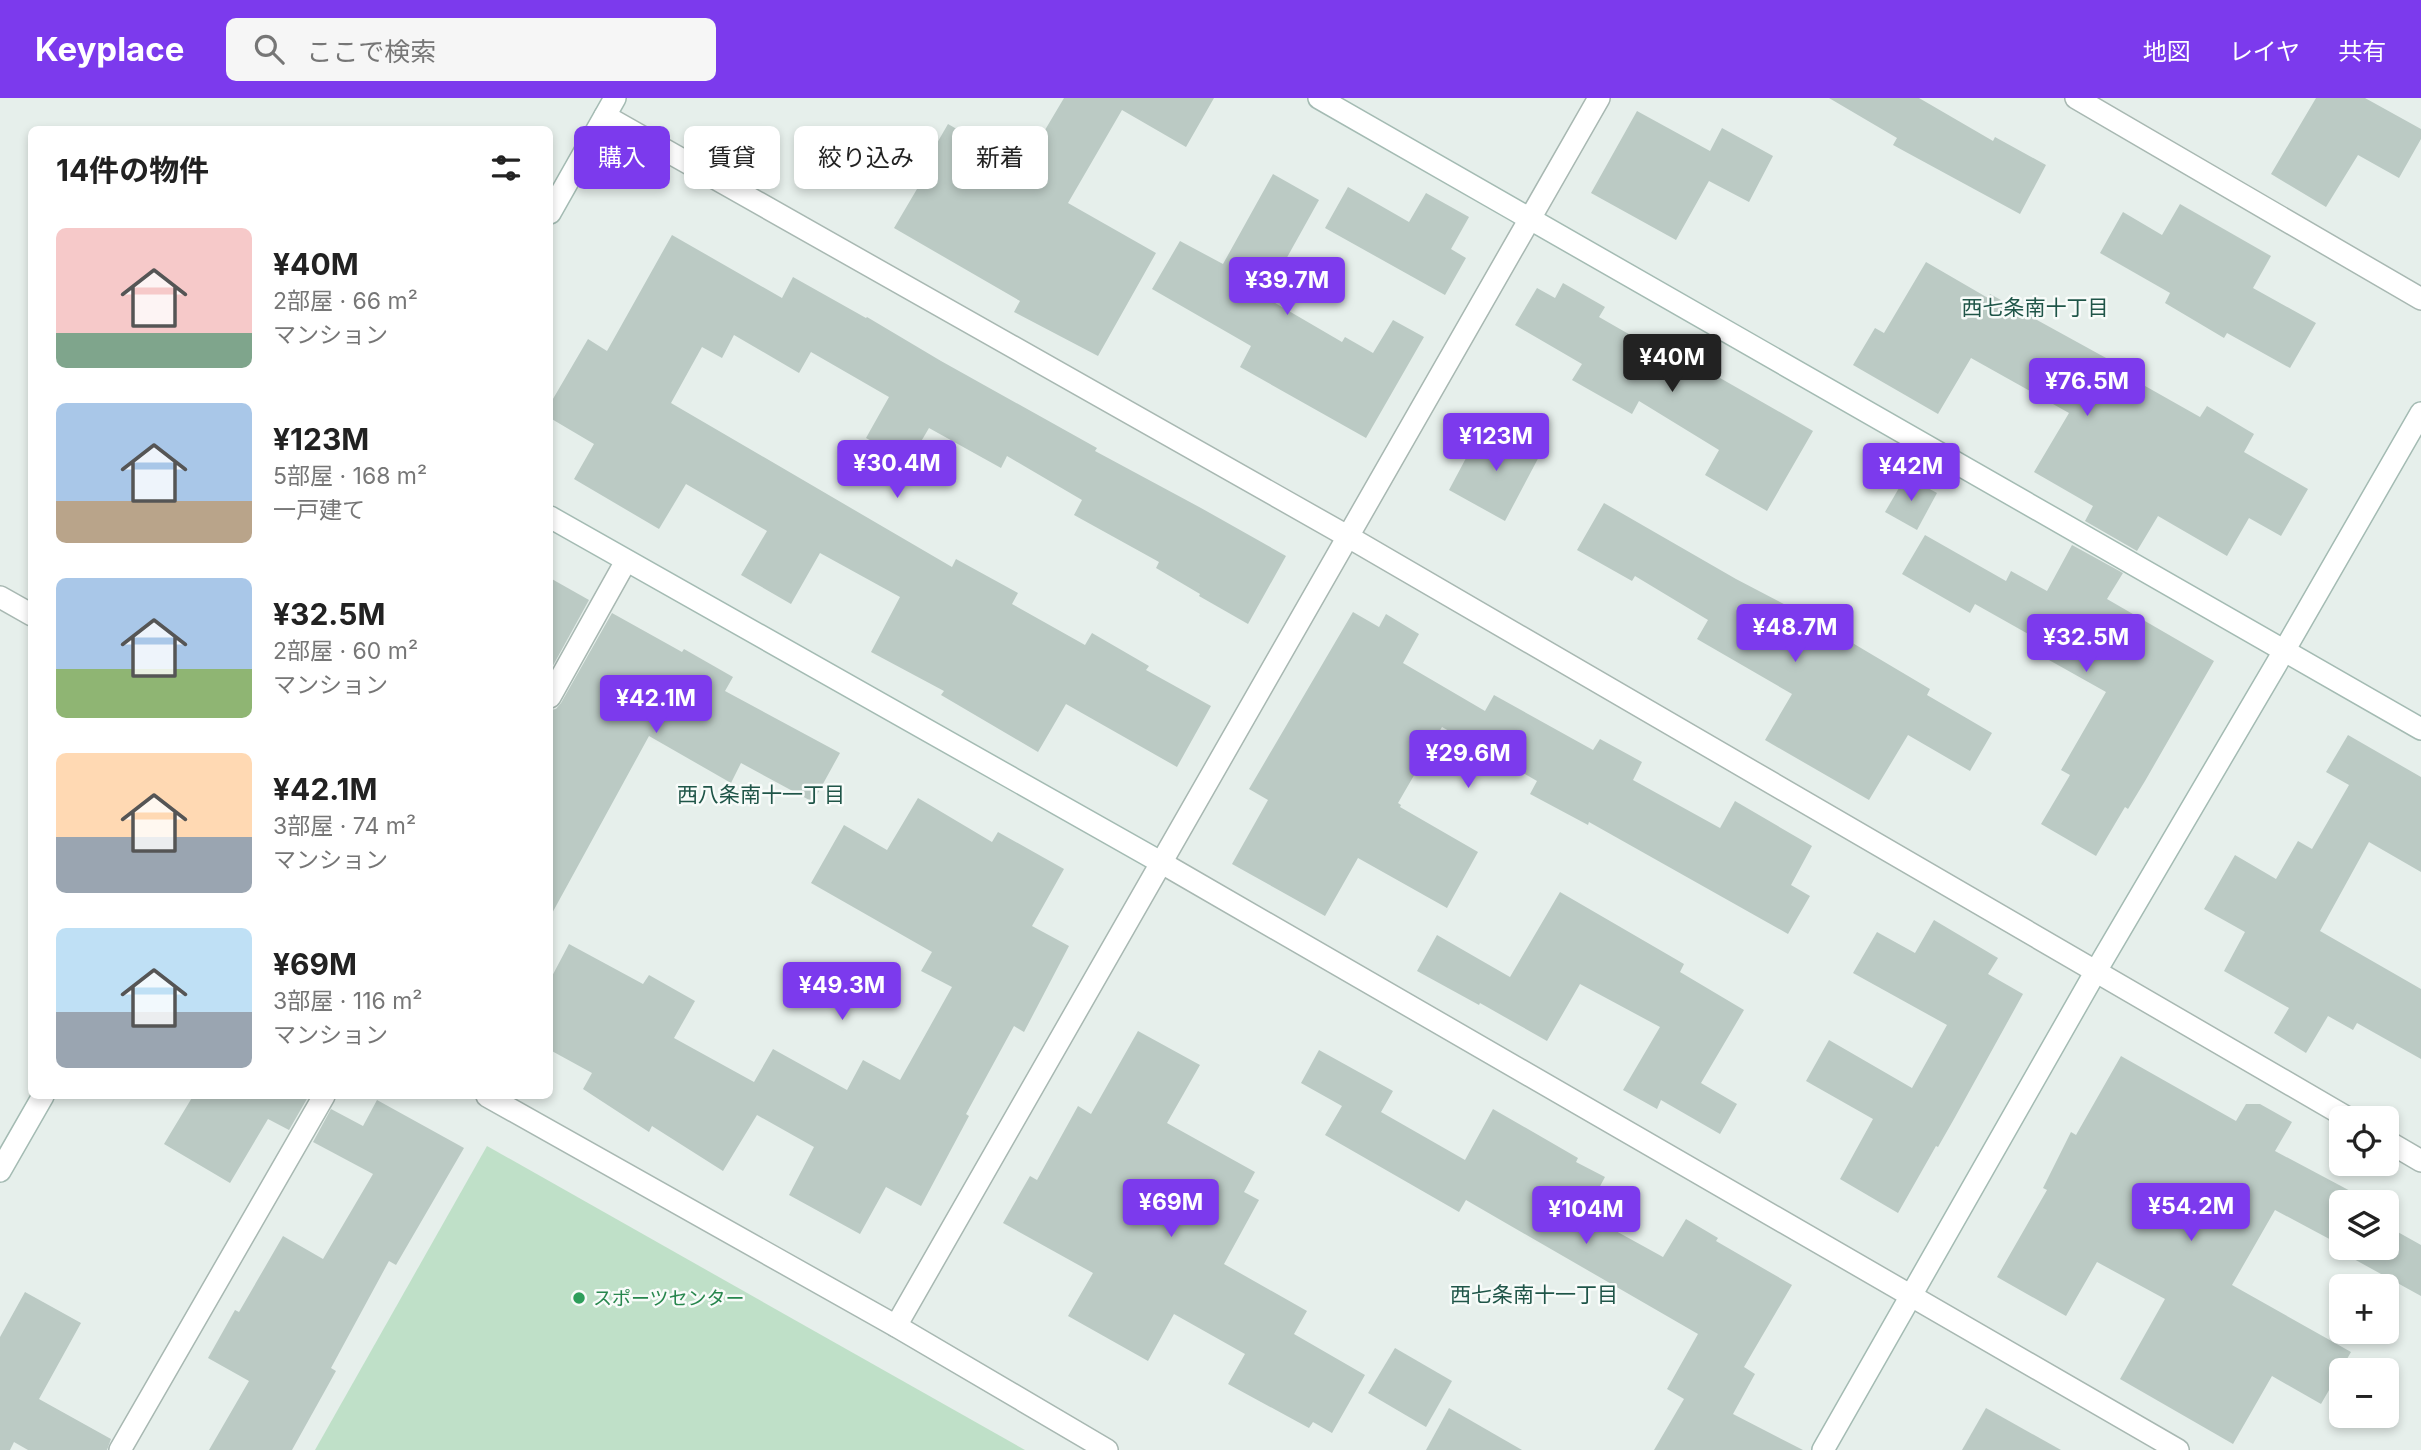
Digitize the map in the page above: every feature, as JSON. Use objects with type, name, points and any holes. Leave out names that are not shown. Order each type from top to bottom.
[{"type":"street","points":[[1320,98],[2421,729]]},
{"type":"street","points":[[895,1326],[1599,98]]},
{"type":"street","points":[[2076,98],[2421,299]]},
{"type":"street","points":[[553,208],[610,107],[2329,1107]]},
{"type":"street","points":[[1823,1450],[2096,971],[2421,413]]},
{"type":"street","points":[[553,519],[1162,863],[2178,1450]]},
{"type":"street","points":[[553,692],[626,561]]},
{"type":"street","points":[[0,597],[28,613]]},
{"type":"street","points":[[0,1171],[41,1099]]},
{"type":"street","points":[[120,1450],[322,1099]]},
{"type":"street","points":[[491,1099],[895,1326],[1107,1450]]},
{"type":"street","points":[[2399,1148],[2421,1161]]},
{"type":"green space","name":"スポーツセンター","points":[[487,1146],[1025,1450],[315,1450]]},
{"type":"building","points":[[1064,98],[1214,98],[1186,147],[1122,110],[1068,203],[1156,253],[1098,356],[1014,312],[1020,301],[894,228],[917,189],[938,189],[938,141],[948,124],[952,126],[952,189],[1048,189],[1047,126]]},
{"type":"building","points":[[1829,98],[1919,98],[1993,141],[1995,137],[2046,165],[2020,214],[1893,145],[1897,138]]},
{"type":"building","points":[[2316,98],[2365,98],[2421,129],[2421,139],[2399,178],[2358,155],[2326,207],[2271,174]]},
{"type":"building","points":[[1637,111],[1710,151],[1722,128],[1773,156],[1749,202],[1709,181],[1676,240],[1591,193]]},
{"type":"building","points":[[1273,174],[1319,200],[1265,297],[1342,342],[1345,337],[1373,353],[1393,320],[1424,337],[1366,438],[1240,367],[1251,346],[1152,289],[1180,241],[1223,264]]},
{"type":"building","points":[[1348,187],[1409,222],[1426,193],[1469,217],[1451,249],[1466,258],[1445,295],[1325,228]]},
{"type":"building","points":[[2180,204],[2271,256],[2253,288],[2316,323],[2290,368],[2227,333],[2224,338],[2165,303],[2170,293],[2100,253],[2123,212],[2162,235]]},
{"type":"building","points":[[672,235],[782,298],[793,277],[1097,448],[1095,451],[1286,556],[1248,624],[1156,568],[1159,562],[1074,515],[1082,500],[1007,456],[1001,468],[929,428],[909,462],[866,438],[889,397],[811,352],[799,373],[734,335],[722,358],[702,347],[671,403],[952,567],[956,559],[1018,593],[1012,604],[1085,645],[1092,633],[1149,666],[1146,670],[1211,706],[1177,767],[1066,704],[1038,752],[941,695],[944,691],[871,652],[900,597],[820,553],[791,604],[741,575],[767,531],[686,484],[659,529],[574,479],[594,444],[553,420],[553,399],[588,339],[607,351]]},
{"type":"building","points":[[1926,262],[1988,298],[1990,294],[2117,364],[2115,369],[2200,417],[2207,406],[2254,434],[2244,452],[2308,489],[2281,536],[2249,518],[2227,556],[2158,516],[2137,551],[2085,521],[2093,506],[2034,472],[2069,413],[1971,358],[1938,414],[1853,365],[1875,328],[1884,333]]},
{"type":"building","points":[[1563,283],[1605,307],[1599,317],[1709,380],[1713,374],[1813,431],[1767,511],[1705,475],[1719,450],[1639,401],[1632,414],[1572,380],[1582,364],[1515,325],[1537,288],[1555,298]]},
{"type":"building","points":[[1495,426],[1542,451],[1505,521],[1449,490],[1473,445],[1483,451]]},
{"type":"building","points":[[1906,476],[1937,493],[1917,530],[1885,512]]},
{"type":"building","points":[[1604,503],[1736,579],[1807,616],[1930,689],[1927,695],[1992,733],[1970,771],[1908,735],[1869,800],[1765,740],[1792,694],[1697,639],[1708,620],[1635,576],[1632,581],[1577,550]]},
{"type":"building","points":[[1925,535],[2006,581],[2011,571],[2047,591],[2072,545],[2123,573],[2107,599],[2214,661],[2145,781],[2128,809],[2125,807],[2096,856],[2041,824],[2070,775],[2061,770],[2106,692],[2049,660],[2055,649],[1975,604],[1970,613],[1902,574]]},
{"type":"building","points":[[553,580],[589,600],[553,666]]},
{"type":"building","points":[[1353,612],[1379,627],[1386,614],[1419,634],[1403,663],[1485,711],[1494,695],[1593,750],[1600,739],[1642,762],[1633,780],[1720,828],[1735,801],[1812,846],[1791,885],[1810,896],[1788,934],[1589,822],[1588,825],[1530,794],[1537,781],[1442,727],[1398,803],[1400,807],[1478,852],[1447,908],[1358,858],[1325,916],[1232,864],[1268,800],[1249,789]]},
{"type":"building","points":[[612,613],[733,677],[725,691],[840,753],[813,802],[741,763],[731,783],[649,736],[553,912],[553,710],[561,703]]},
{"type":"building","points":[[2348,735],[2421,777],[2421,872],[2369,842],[2320,931],[2421,989],[2421,1059],[2357,1023],[2353,1030],[2328,1016],[2306,1053],[2274,1033],[2289,1008],[2224,971],[2245,932],[2204,909],[2235,855],[2276,879],[2298,841],[2312,849],[2349,785],[2326,772]]},
{"type":"building","points":[[918,798],[992,842],[998,832],[1064,869],[1032,926],[1069,946],[1024,1032],[1014,1026],[966,1114],[969,1116],[921,1206],[886,1187],[860,1234],[789,1195],[814,1147],[757,1115],[723,1171],[652,1126],[649,1132],[583,1089],[592,1073],[553,1052],[553,974],[569,944],[643,984],[649,975],[695,1001],[674,1038],[754,1082],[773,1049],[847,1090],[863,1060],[900,1080],[952,987],[921,971],[932,952],[811,883],[844,825],[887,850]]},
{"type":"building","points":[[1560,892],[1684,964],[1680,972],[1744,1010],[1701,1083],[1737,1104],[1720,1134],[1661,1100],[1657,1109],[1623,1090],[1660,1027],[1580,984],[1547,1041],[1417,971],[1437,935],[1510,977]]},
{"type":"building","points":[[1934,920],[1998,958],[1988,974],[2023,994],[1898,1213],[1840,1179],[1873,1119],[1806,1081],[1829,1040],[1912,1088],[1947,1025],[1853,973],[1877,932],[1915,953]]},
{"type":"building","points":[[1138,1031],[1200,1065],[1167,1123],[1255,1172],[1244,1192],[1259,1200],[1224,1264],[1307,1311],[1294,1334],[1365,1375],[1332,1433],[1313,1422],[1309,1428],[1228,1384],[1245,1354],[1174,1314],[1148,1361],[1068,1316],[1093,1273],[1003,1223],[1030,1176],[1037,1180],[1078,1106],[1091,1114]]},
{"type":"building","points":[[1319,1050],[1393,1091],[1381,1112],[1465,1160],[1493,1109],[1578,1158],[1576,1162],[1605,1177],[1585,1214],[1663,1257],[1686,1219],[1718,1238],[1716,1241],[1792,1285],[1744,1367],[1755,1374],[1733,1414],[1803,1450],[1654,1450],[1684,1399],[1667,1389],[1698,1334],[1466,1200],[1459,1212],[1325,1135],[1342,1106],[1301,1083]]},
{"type":"building","points":[[2121,1056],[2236,1121],[2246,1104],[2260,1104],[2292,1122],[2275,1151],[2348,1190],[2329,1190],[2329,1239],[2275,1210],[2232,1285],[2329,1340],[2329,1344],[2337,1344],[2351,1352],[2348,1358],[2329,1358],[2329,1390],[2321,1404],[2272,1376],[2233,1444],[2120,1379],[2165,1299],[2097,1262],[2066,1316],[1997,1277],[2047,1190],[2043,1188],[2071,1132],[2076,1135]]},
{"type":"building","points":[[191,1099],[307,1099],[289,1130],[268,1119],[230,1183],[164,1144]]},
{"type":"building","points":[[377,1100],[464,1148],[396,1265],[389,1261],[331,1368],[336,1371],[292,1450],[209,1450],[249,1381],[208,1358],[235,1310],[239,1312],[283,1236],[323,1259],[373,1174],[313,1142],[331,1109],[363,1126]]},
{"type":"building","points":[[2399,1233],[2421,1245],[2421,1296],[2399,1284],[2399,1274],[2381,1274],[2356,1260],[2399,1260]]},
{"type":"building","points":[[25,1292],[81,1323],[39,1399],[111,1439],[107,1450],[28,1450],[14,1442],[10,1450],[0,1450],[0,1337]]},
{"type":"building","points":[[1395,1348],[1452,1381],[1426,1427],[1368,1393]]},
{"type":"building","points":[[1449,1408],[1522,1450],[1426,1450]]},
{"type":"building","points":[[1986,1408],[2061,1450],[1962,1450]]},
{"type":"place","name":"スポーツセンター","points":[[579,1298]]},
{"type":"district","name":"西七条南十丁目","points":[[2035,307]]},
{"type":"district","name":"西八条南十一丁目","points":[[761,794]]},
{"type":"district","name":"西七条南十一丁目","points":[[1534,1294]]}]
